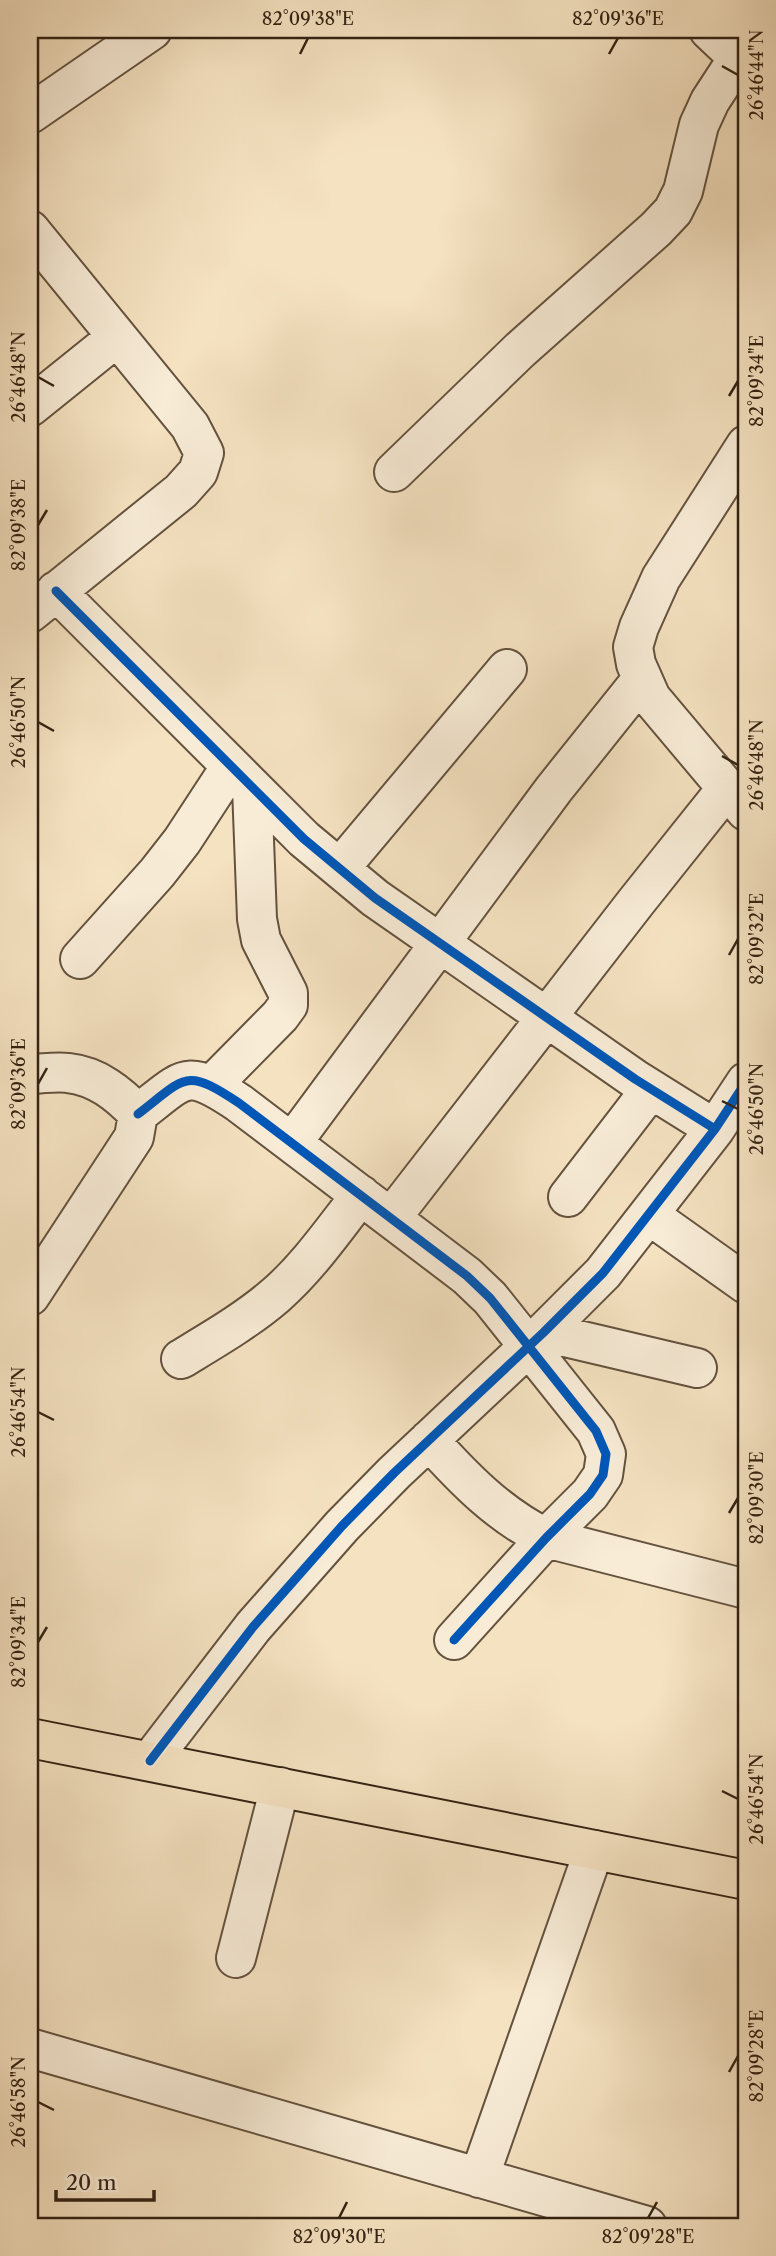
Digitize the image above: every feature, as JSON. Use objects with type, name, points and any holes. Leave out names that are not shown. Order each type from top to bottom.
[{"type":"main road","points":[[30,1738],[746,1880]]},
{"type":"street","points":[[30,114],[152,30]]},
{"type":"street","points":[[394,472],[491,377],[673,211],[683,191],[699,125],[710,101],[742,62],[709,30]]},
{"type":"street","points":[[30,230],[190,426],[204,453],[198,472],[181,491],[43,602],[241,777],[304,839],[375,898],[651,1089],[715,1129]]},
{"type":"street","points":[[30,407],[117,337]]},
{"type":"street","points":[[391,1218],[636,902],[737,799],[651,698],[635,664],[633,647],[661,578],[746,444]]},
{"type":"street","points":[[340,868],[507,669]]},
{"type":"street","points":[[292,1143],[554,789],[642,679]]},
{"type":"street","points":[[80,959],[241,777]]},
{"type":"street","points":[[212,1085],[280,1016],[288,1004],[288,993],[261,940],[241,777]]},
{"type":"street","points":[[30,1074],[69,1073],[104,1084],[138,1114]]},
{"type":"street","points":[[30,1296],[134,1137],[138,1114],[179,1083],[195,1079],[212,1085],[467,1276],[537,1339],[596,1431],[606,1454],[603,1475],[590,1494],[546,1538],[454,1640]]},
{"type":"street","points":[[150,1761],[253,1627],[342,1527],[394,1473],[603,1273],[715,1129],[746,1082]]},
{"type":"street","points":[[568,1196],[651,1089]]},
{"type":"street","points":[[181,1359],[248,1317],[278,1293],[303,1267],[361,1195]]},
{"type":"street","points":[[649,1215],[746,1284]]},
{"type":"street","points":[[537,1339],[697,1367]]},
{"type":"street","points":[[429,1440],[494,1506],[523,1527],[546,1538],[746,1589]]},
{"type":"street","points":[[236,1958],[280,1787]]},
{"type":"street","points":[[479,2178],[594,1850]]},
{"type":"street","points":[[30,2048],[635,2225]]},
{"type":"cycle path","points":[[56,591],[304,839],[375,898],[635,1079],[715,1129]]},
{"type":"cycle path","points":[[138,1114],[166,1092],[186,1081],[207,1084],[239,1103],[467,1276],[490,1298],[596,1431],[606,1454],[603,1475],[590,1494],[546,1538],[454,1640]]},
{"type":"cycle path","points":[[150,1761],[253,1627],[342,1526],[603,1273],[715,1129],[746,1082]]}]
